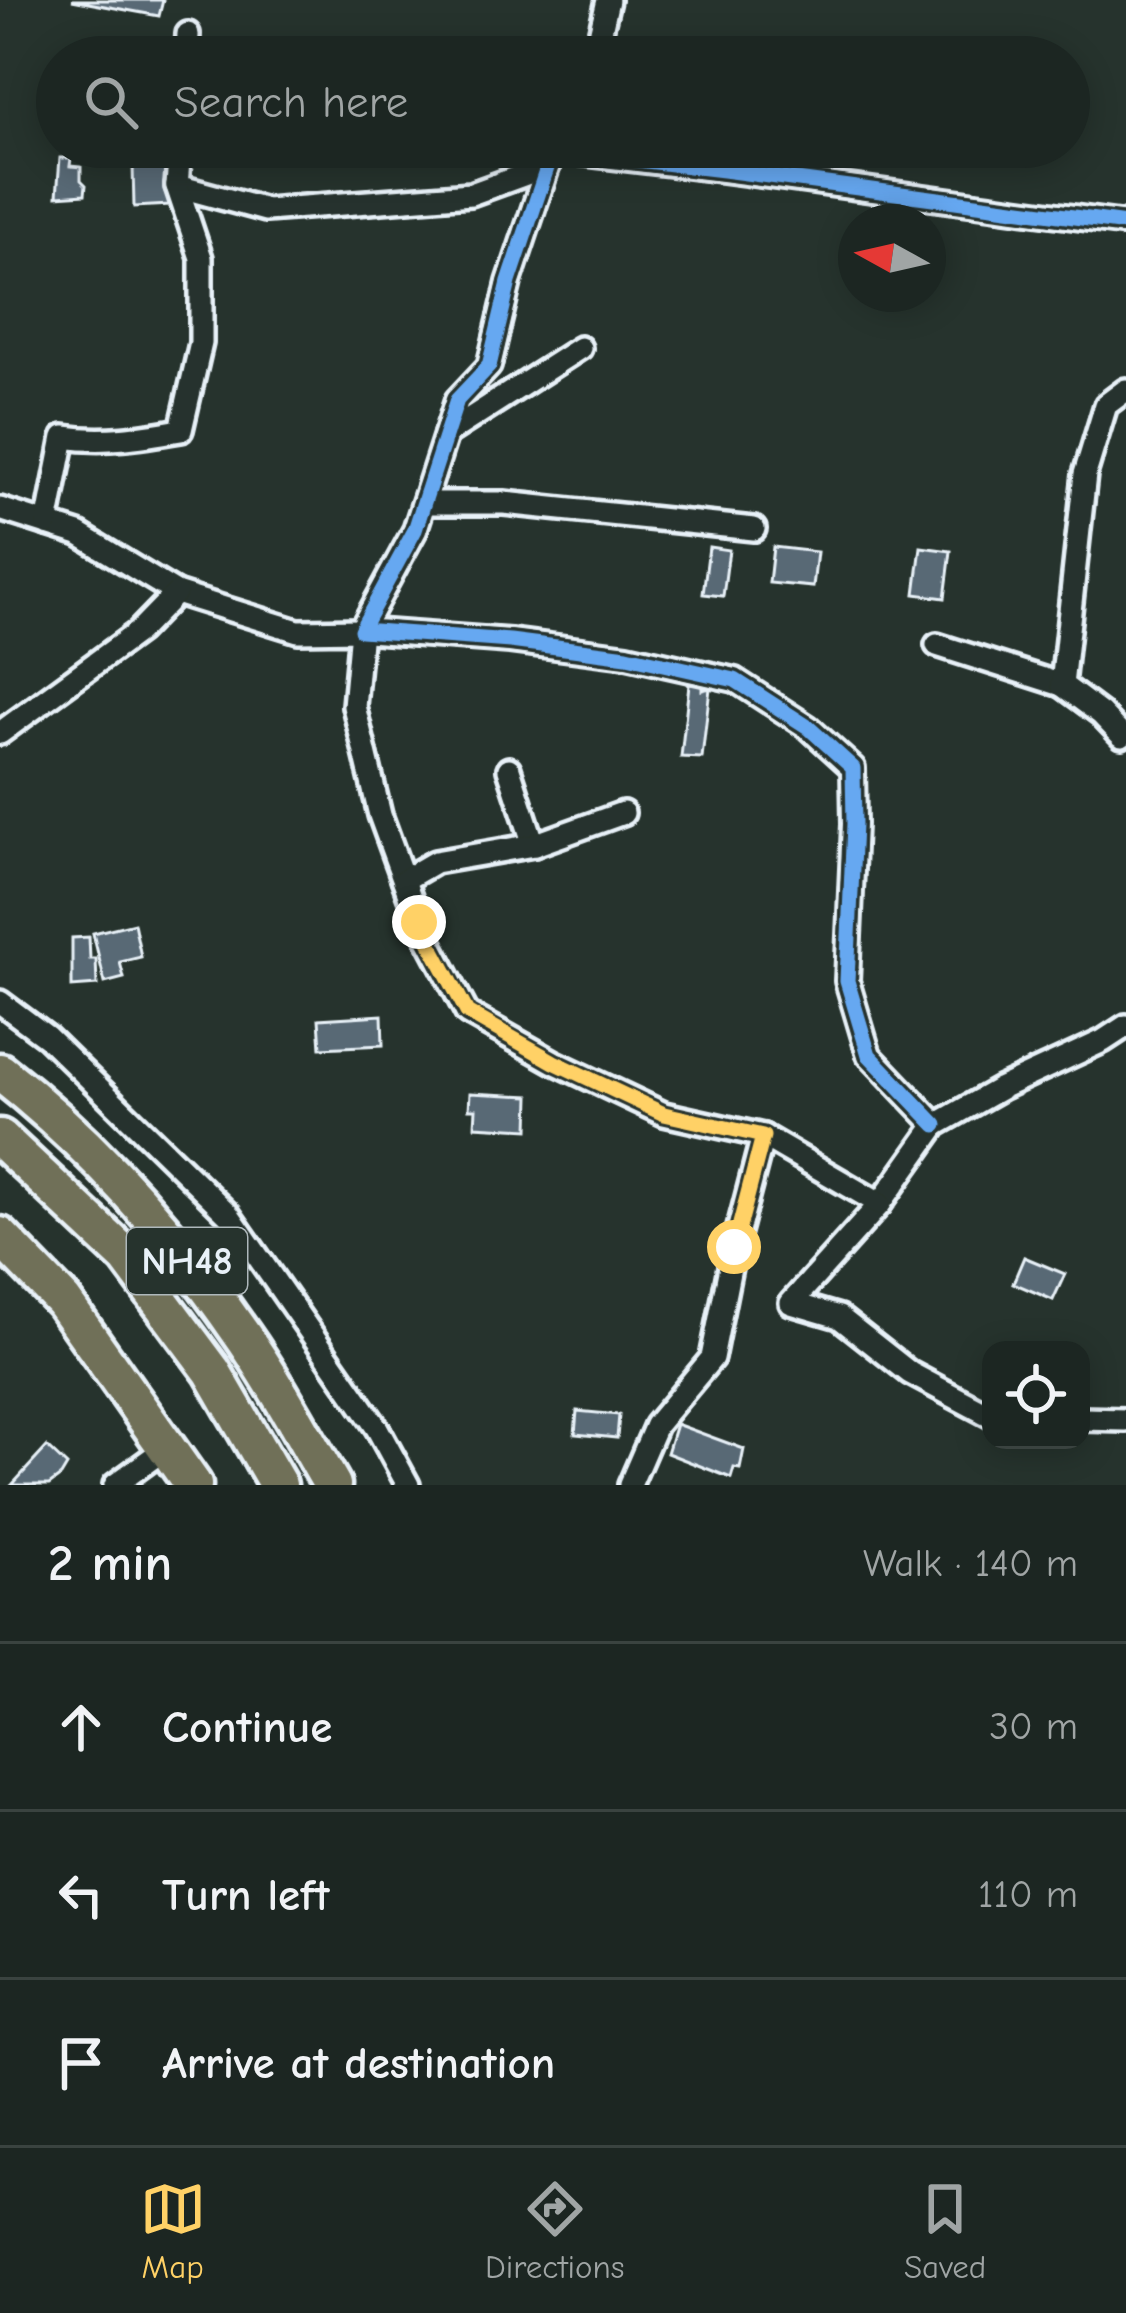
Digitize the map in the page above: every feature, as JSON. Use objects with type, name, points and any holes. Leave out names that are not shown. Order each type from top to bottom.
[{"type":"highway","name":"NH48","points":[[0,1072],[49,1110],[150,1212],[243,1336],[332,1485]]},
{"type":"highway","name":"NH48","points":[[0,1138],[127,1256],[212,1371],[278,1485]]},
{"type":"highway","points":[[0,1236],[63,1300],[193,1485]]},
{"type":"street","points":[[600,36],[608,0]]},
{"type":"street","points":[[47,524],[64,437],[135,439],[181,430],[201,344],[201,258],[176,186],[178,168]]},
{"type":"street","points":[[176,186],[266,210],[471,194],[524,168]]},
{"type":"street","points":[[547,168],[509,282],[490,366],[457,400],[415,530],[362,630],[354,706],[380,815],[419,922],[467,1012],[554,1062],[664,1114],[763,1136],[880,1204]]},
{"type":"street","points":[[702,168],[1126,224]]},
{"type":"street","points":[[446,434],[580,348]]},
{"type":"street","points":[[1062,685],[1085,474],[1106,405],[1126,390]]},
{"type":"street","points":[[424,503],[504,503],[754,529]]},
{"type":"street","points":[[0,509],[79,534],[176,592],[298,631],[362,630],[510,641],[627,656],[736,680],[808,727],[854,768],[847,981],[869,1055],[937,1125]]},
{"type":"street","points":[[0,733],[138,632],[176,592]]},
{"type":"street","points":[[937,645],[1062,685],[1102,714],[1122,736]]},
{"type":"street","points":[[509,769],[534,845]]},
{"type":"street","points":[[404,880],[435,862],[534,845],[623,814]]},
{"type":"street","points":[[0,1002],[47,1036],[229,1215],[377,1428],[409,1485]]},
{"type":"street","points":[[982,1411],[910,1373],[839,1317],[791,1303],[880,1204],[937,1125],[1126,1026]]},
{"type":"street","points":[[630,1485],[656,1425],[712,1358],[763,1136]]},
{"type":"street","points":[[1090,1419],[1126,1420]]},
{"type":"street","points":[[115,1485],[166,1448]]},
{"type":"building","points":[[72,0],[163,0],[159,16]]},
{"type":"building","points":[[59,168],[81,168],[85,194],[57,196]]},
{"type":"building","points":[[133,168],[167,168],[170,205],[134,207]]},
{"type":"building","points":[[709,547],[729,550],[723,596],[703,594]]},
{"type":"building","points":[[773,547],[817,552],[813,587],[769,583]]},
{"type":"building","points":[[921,547],[951,551],[945,598],[915,594]]},
{"type":"building","points":[[689,684],[710,688],[702,758],[681,757]]},
{"type":"building","points":[[134,923],[141,957],[120,962],[124,978],[105,983],[93,933]]},
{"type":"building","points":[[89,937],[97,985],[72,987],[72,938]]},
{"type":"building","points":[[382,1015],[383,1045],[321,1048],[319,1019]]},
{"type":"building","points":[[470,1093],[530,1096],[529,1129],[475,1126]]},
{"type":"building","points":[[1024,1257],[1065,1274],[1053,1300],[1013,1283]]},
{"type":"building","points":[[577,1411],[619,1415],[617,1438],[575,1434]]},
{"type":"building","points":[[676,1424],[744,1449],[740,1469],[734,1468],[731,1478],[667,1453]]},
{"type":"building","points":[[47,1447],[67,1466],[61,1476],[49,1485],[12,1485]]},
{"type":"cycle path","points":[[547,168],[509,282],[489,366],[457,400],[415,530],[361,630],[627,656],[735,680],[808,727],[853,768],[847,981],[869,1055],[936,1125]]},
{"type":"cycle path","points":[[706,168],[1126,224]]},
{"type":"route","points":[[419,922],[467,1012],[554,1062],[664,1114],[763,1136],[734,1247]]}]
